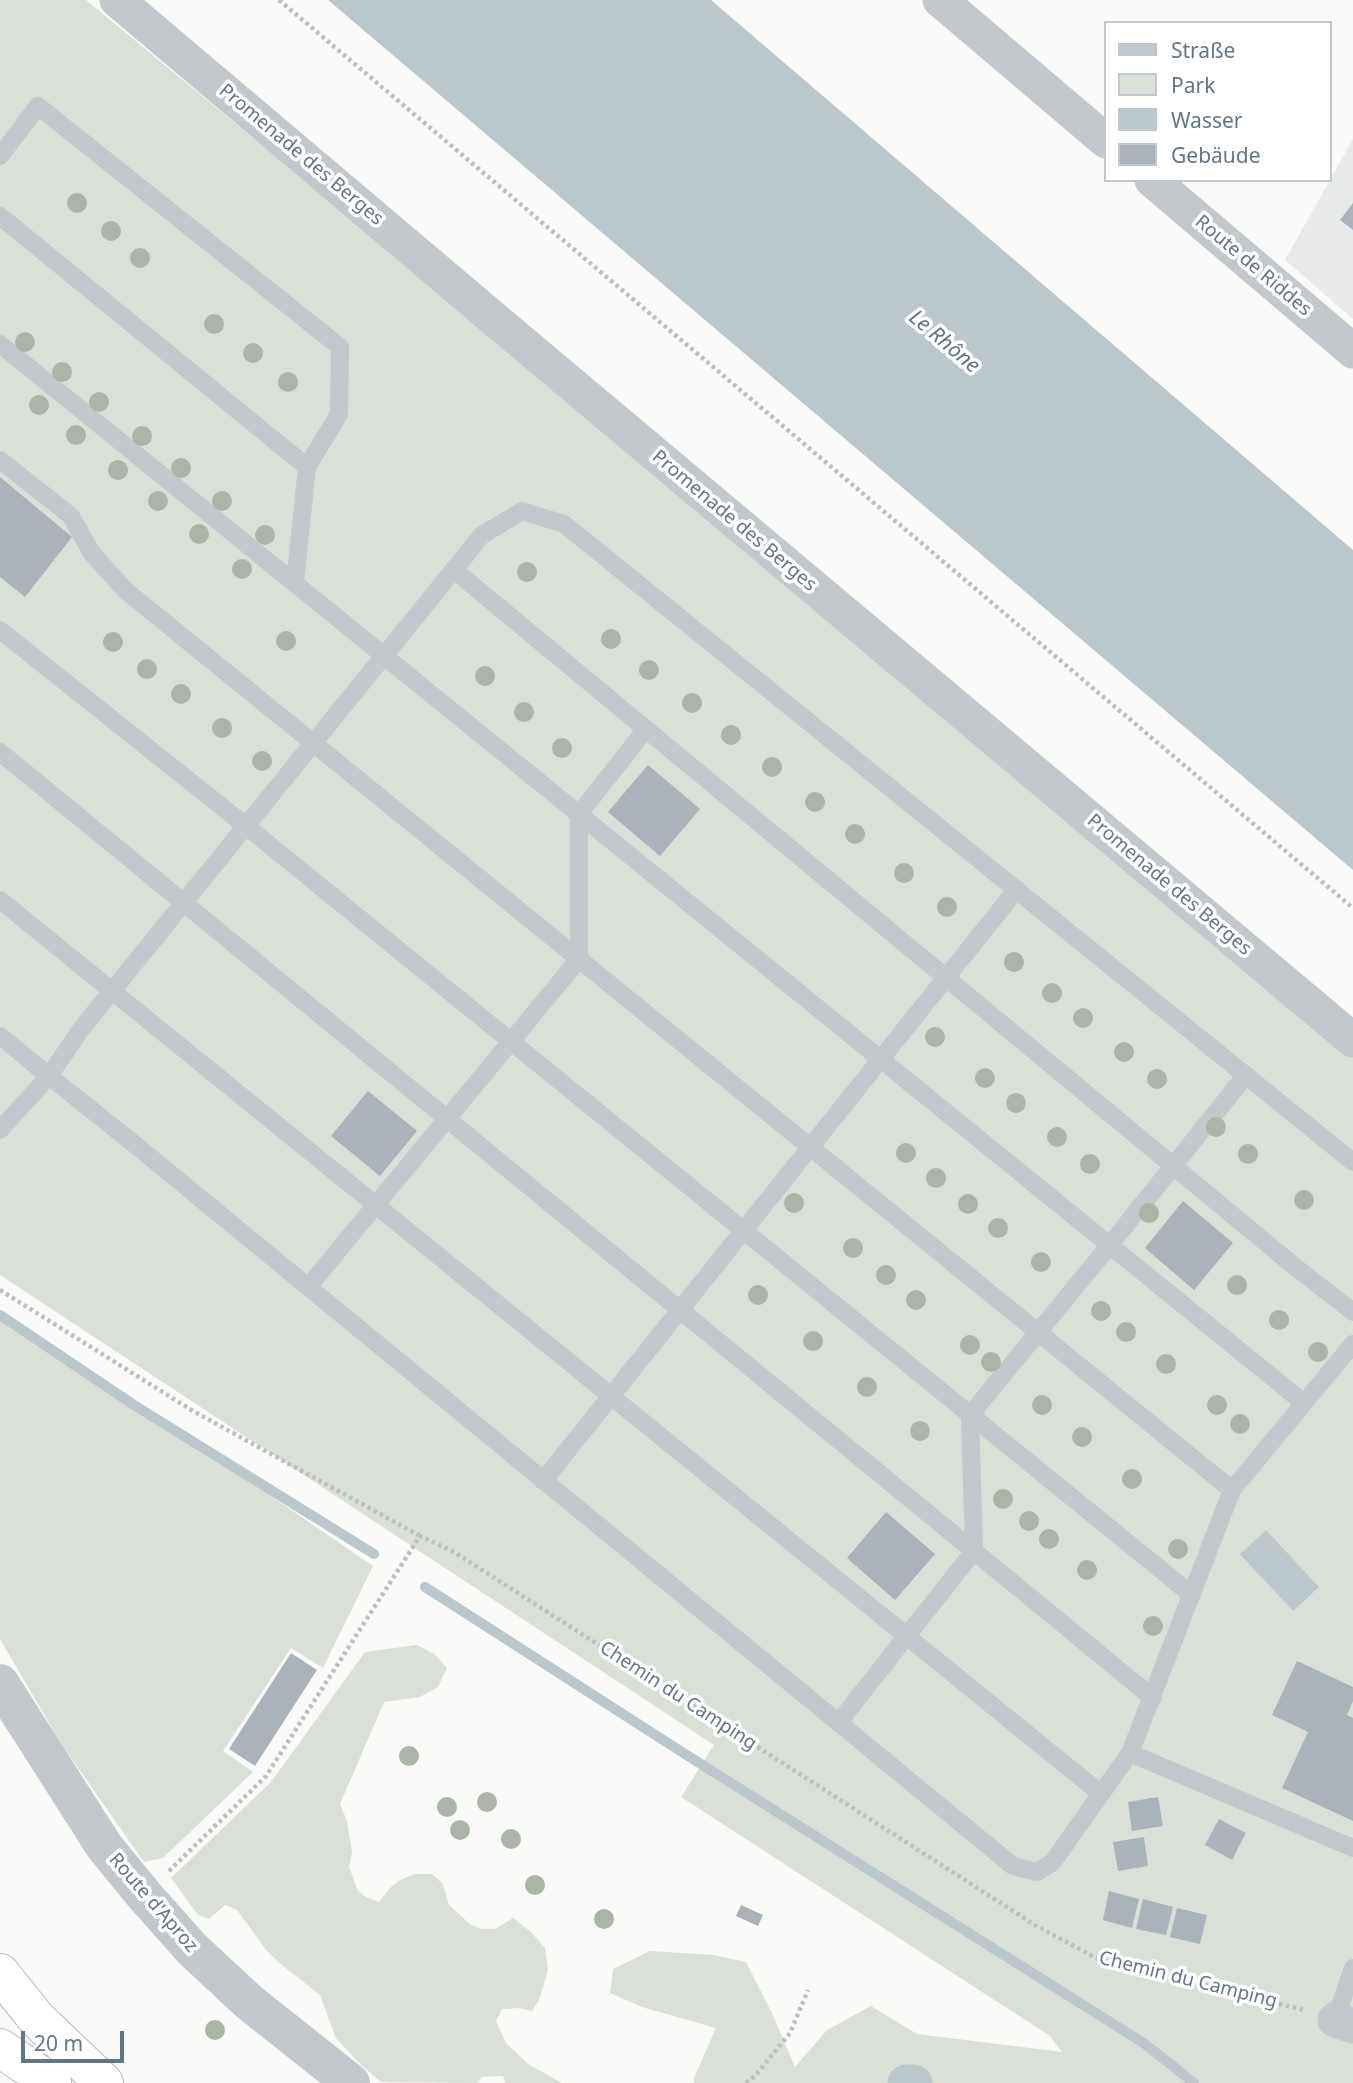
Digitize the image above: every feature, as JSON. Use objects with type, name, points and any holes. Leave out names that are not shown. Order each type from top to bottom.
[{"type":"highway","points":[[0,1972],[37,2019],[104,2083]]},
{"type":"highway","points":[[0,2048],[52,2083]]},
{"type":"street","name":"Promenade des Berges","points":[[117,0],[1353,1040]]},
{"type":"street","points":[[940,0],[1104,139]]},
{"type":"street","name":"Route de Riddes","points":[[1154,182],[1353,351]]},
{"type":"street","name":"Route d'Aproz","points":[[0,1683],[104,1846],[144,1895],[192,1949],[249,2002],[351,2083]]},
{"type":"lane","points":[[0,156],[38,106],[340,347],[340,414],[307,467],[295,583]]},
{"type":"lane","points":[[0,216],[307,467]]},
{"type":"lane","points":[[0,344],[1304,1403]]},
{"type":"lane","points":[[0,460],[71,516],[91,552],[125,590],[1232,1490]]},
{"type":"lane","points":[[0,1130],[49,1076],[82,1028],[482,535],[522,511],[564,524],[1353,1162]]},
{"type":"lane","points":[[454,570],[1353,1312]]},
{"type":"lane","points":[[0,630],[246,826],[1192,1595]]},
{"type":"lane","points":[[308,1287],[579,959],[579,814],[646,729]]},
{"type":"lane","points":[[0,752],[1153,1698]]},
{"type":"lane","points":[[543,1480],[1017,889]]},
{"type":"lane","points":[[0,900],[1100,1793]]},
{"type":"lane","points":[[0,1036],[1013,1866],[1037,1871],[1052,1863],[1130,1753],[1232,1490],[1353,1344]]},
{"type":"lane","points":[[838,1723],[974,1550],[970,1415],[1246,1075]]},
{"type":"lane","points":[[1130,1753],[1353,1848]]},
{"type":"lane","points":[[1344,2023],[1353,1968]]},
{"type":"path","points":[[279,0],[1353,908]]},
{"type":"path","name":"Chemin du Camping","points":[[0,1290],[193,1411],[454,1552],[1035,1925],[1096,1958],[1301,2009],[1344,2023]]},
{"type":"path","points":[[144,1895],[266,1776],[420,1536]]},
{"type":"path","points":[[746,2083],[755,2076],[790,2033],[808,1990]]},
{"type":"shaded area","points":[[1353,139],[1353,319],[1285,260],[1329,182],[1332,182],[1332,176]]},
{"type":"green space","points":[[0,0],[86,0],[495,338],[1353,1056],[1353,2083],[694,2083],[716,2028],[642,2007],[610,1993],[613,1969],[650,1951],[714,1955],[746,1962],[795,2067],[827,2030],[871,2006],[917,2034],[1062,2052],[1050,2036],[681,1797],[714,1745],[0,1275]]},
{"type":"green space","points":[[0,1310],[373,1566],[323,1668],[291,1648],[223,1751],[253,1772],[163,1858],[144,1862],[62,1745],[0,1639]]},
{"type":"green space","points":[[417,1645],[434,1654],[447,1668],[438,1687],[420,1697],[384,1702],[340,1804],[347,1821],[352,1852],[349,1867],[358,1891],[379,1902],[400,1880],[415,1874],[432,1874],[443,1884],[449,1905],[471,1925],[482,1929],[495,1929],[513,1918],[531,1932],[545,1948],[548,1970],[539,2000],[532,2011],[519,2008],[502,2009],[496,2021],[506,2043],[528,2064],[562,2083],[505,2083],[503,2076],[482,2077],[477,2083],[381,2082],[336,2038],[320,1995],[267,1951],[237,1910],[225,1905],[209,1919],[198,1915],[171,1878],[271,1782],[365,1652]]},
{"type":"water","name":"Le Rhône","points":[[328,0],[711,0],[1353,550],[1353,870]]},
{"type":"water","points":[[1266,1530],[1319,1587],[1293,1611],[1240,1554]]},
{"type":"building","points":[[1353,203],[1353,230],[1340,220]]},
{"type":"building","points":[[0,477],[72,537],[25,597],[0,577]]},
{"type":"building","points":[[648,765],[700,809],[660,856],[608,812]]},
{"type":"building","points":[[368,1091],[417,1131],[380,1176],[331,1136]]},
{"type":"building","points":[[1183,1201],[1233,1243],[1194,1290],[1145,1248]]},
{"type":"building","points":[[886,1512],[935,1554],[895,1600],[847,1558]]},
{"type":"building","points":[[291,1653],[317,1670],[255,1766],[229,1749]]},
{"type":"building","points":[[1297,1661],[1353,1687],[1353,1701],[1347,1715],[1353,1718],[1353,1821],[1282,1788],[1308,1732],[1272,1715]]},
{"type":"building","points":[[1158,1797],[1163,1826],[1132,1831],[1128,1802]]},
{"type":"building","points":[[1219,1819],[1246,1833],[1232,1860],[1205,1845]]},
{"type":"building","points":[[1144,1837],[1148,1866],[1118,1871],[1113,1842]]},
{"type":"building","points":[[1109,1891],[1139,1899],[1132,1928],[1103,1920]]},
{"type":"building","points":[[1143,1899],[1173,1907],[1166,1935],[1136,1929]]},
{"type":"building","points":[[741,1905],[763,1915],[758,1926],[736,1916]]},
{"type":"building","points":[[1177,1908],[1207,1915],[1200,1944],[1170,1937]]},
{"type":"waterway","points":[[0,1315],[134,1405],[374,1554]]},
{"type":"waterway","points":[[425,1587],[1145,2044],[1194,2083]]},
{"type":"waterway","points":[[906,2083],[914,2083]]}]
